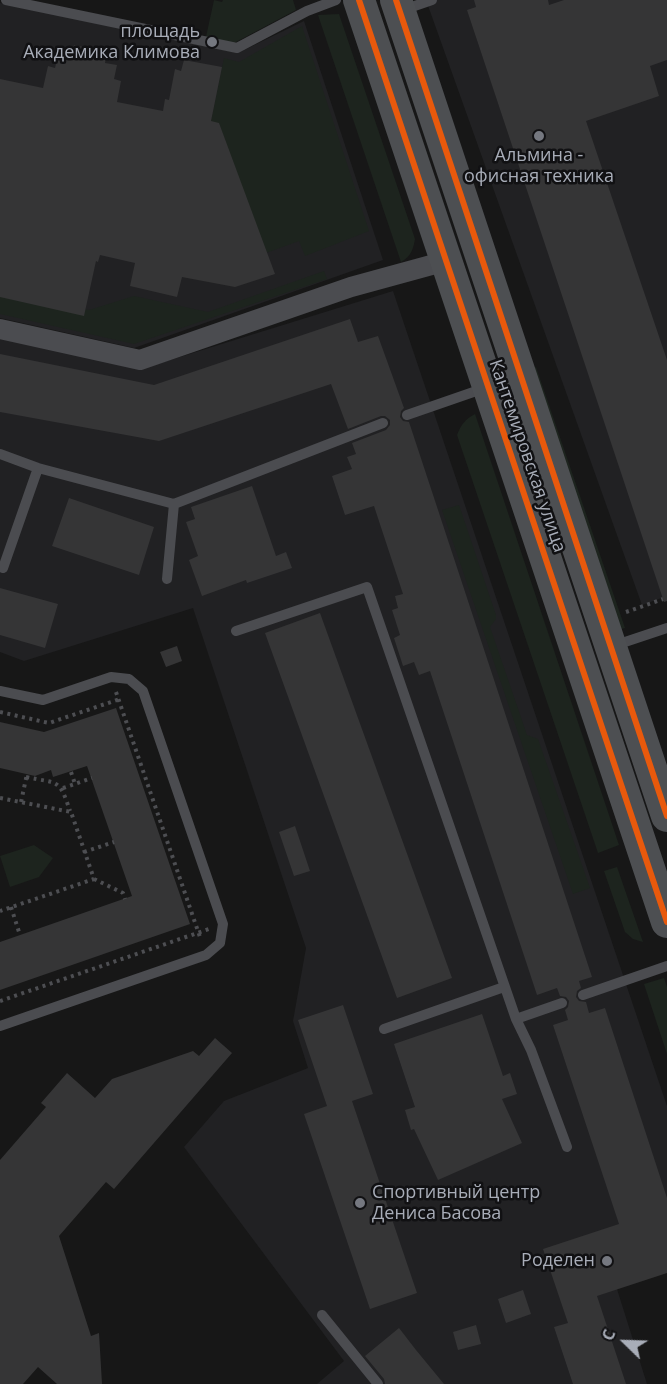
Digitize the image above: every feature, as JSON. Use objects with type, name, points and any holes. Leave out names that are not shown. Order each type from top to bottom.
[{"type":"main road","name":"Кантемировская улица","points":[[359,0],[667,922]]},
{"type":"main road","name":"Кантемировская улица","points":[[398,6],[667,816]]},
{"type":"street","points":[[0,329],[140,360],[351,287],[446,261]]},
{"type":"lane","points":[[6,0],[237,48],[307,11],[336,0]]},
{"type":"lane","points":[[398,6],[432,0]]},
{"type":"lane","points":[[406,415],[488,387]]},
{"type":"lane","points":[[0,454],[38,468],[174,504],[383,423]]},
{"type":"lane","points":[[3,568],[38,468]]},
{"type":"lane","points":[[167,579],[174,504]]},
{"type":"lane","points":[[236,631],[367,587],[504,987],[531,1050],[567,1147]]},
{"type":"lane","points":[[610,647],[667,628]]},
{"type":"lane","points":[[0,691],[43,700],[111,677],[129,679],[142,691],[223,924],[220,943],[206,955],[0,1026]]},
{"type":"lane","points":[[583,995],[667,966]]},
{"type":"lane","points":[[384,1029],[504,987]]},
{"type":"lane","points":[[516,1019],[562,1003]]},
{"type":"lane","points":[[322,1315],[378,1384]]},
{"type":"path","points":[[626,612],[663,599]]},
{"type":"path","points":[[111,677],[206,955]]},
{"type":"path","points":[[0,712],[50,723],[142,691]]},
{"type":"path","points":[[70,772],[75,784]]},
{"type":"path","points":[[21,802],[26,776],[58,784],[63,788],[94,879],[123,893],[125,899]]},
{"type":"path","points":[[63,788],[92,778]]},
{"type":"path","points":[[0,798],[71,812]]},
{"type":"path","points":[[84,852],[114,842]]},
{"type":"path","points":[[0,911],[94,879]]},
{"type":"path","points":[[11,907],[20,935]]},
{"type":"path","points":[[0,1001],[223,924]]},
{"type":"shaded area","points":[[214,0],[222,2],[223,0],[293,0],[296,10],[234,43],[206,37]]},
{"type":"shaded area","points":[[426,0],[667,0],[667,596],[642,605]]},
{"type":"shaded area","points":[[0,3],[238,53],[304,21],[383,260],[134,348],[0,318]]},
{"type":"shaded area","points":[[339,14],[415,239],[411,252],[401,262],[318,15]]},
{"type":"shaded area","points":[[302,26],[369,231],[305,256],[299,241],[266,253],[219,124],[211,121],[224,58],[239,62]]},
{"type":"shaded area","points":[[324,271],[327,279],[134,344],[0,314],[0,292],[89,310],[134,296],[208,312]]},
{"type":"shaded area","points":[[393,291],[667,1106],[667,1266],[616,1286],[647,1384],[317,1384],[344,1361],[184,1147],[224,1101],[308,1068],[293,1021],[306,948],[193,608],[24,661],[0,652],[0,338],[141,369]]},
{"type":"shaded area","points":[[536,367],[625,628],[617,630],[528,370]]},
{"type":"shaded area","points":[[475,414],[619,845],[598,853],[457,435],[464,423]]},
{"type":"shaded area","points":[[459,505],[496,615],[490,627],[527,735],[538,739],[590,888],[573,894],[442,510]]},
{"type":"shaded area","points":[[34,845],[53,858],[39,877],[10,887],[0,856]]},
{"type":"shaded area","points":[[617,867],[643,942],[633,939],[625,932],[604,871]]},
{"type":"shaded area","points":[[664,978],[667,987],[667,1054],[644,984]]},
{"type":"building","points":[[474,0],[548,0],[549,5],[564,0],[667,0],[667,60],[650,66],[659,96],[586,121],[667,360],[667,601],[664,602],[467,10],[476,7]]},
{"type":"building","points":[[74,45],[107,52],[105,63],[117,65],[114,79],[121,81],[117,102],[163,111],[165,99],[169,100],[175,69],[181,71],[184,60],[222,67],[211,121],[219,123],[275,274],[235,287],[182,277],[177,297],[130,286],[135,263],[100,255],[98,262],[96,261],[84,316],[0,297],[0,79],[43,88],[48,66],[55,68],[58,54],[72,56]]},
{"type":"building","points":[[350,319],[358,342],[378,336],[404,408],[400,417],[403,421],[409,422],[592,977],[579,981],[581,988],[577,991],[576,997],[579,1001],[586,1002],[589,1013],[605,1008],[667,1198],[667,1273],[597,1296],[626,1384],[573,1384],[554,1327],[568,1323],[543,1249],[619,1224],[553,1025],[568,1020],[565,1010],[569,1001],[566,997],[560,996],[557,988],[537,995],[430,671],[419,675],[414,662],[403,666],[394,638],[400,635],[392,610],[398,608],[395,596],[403,594],[374,506],[345,515],[332,476],[352,469],[347,457],[356,454],[352,443],[386,430],[390,425],[390,420],[381,416],[348,429],[331,384],[159,441],[0,412],[0,354],[154,385]]},
{"type":"building","points":[[252,486],[276,556],[286,552],[292,568],[247,583],[246,580],[202,596],[189,560],[198,556],[186,522],[195,519],[191,507]]},
{"type":"building","points":[[69,498],[154,527],[139,575],[52,546]]},
{"type":"building","points":[[0,588],[58,604],[45,648],[0,635]]},
{"type":"building","points":[[320,613],[452,978],[397,998],[265,633]]},
{"type":"building","points":[[177,646],[182,661],[166,667],[160,652]]},
{"type":"building","points":[[116,708],[190,924],[0,990],[0,942],[132,896],[87,766],[53,777],[51,770],[35,776],[0,768],[0,722],[44,732]]},
{"type":"building","points":[[295,826],[310,871],[294,876],[279,832]]},
{"type":"building","name":"Спортивный центр Дениса Басова","points":[[343,1005],[373,1094],[352,1101],[417,1293],[370,1309],[304,1114],[327,1106],[298,1020]]},
{"type":"building","points":[[482,1014],[503,1076],[510,1073],[517,1094],[502,1099],[522,1143],[438,1180],[414,1129],[411,1130],[405,1110],[415,1107],[394,1044]]},
{"type":"building","points":[[215,1038],[232,1053],[114,1189],[106,1182],[59,1236],[91,1336],[99,1333],[102,1384],[57,1384],[38,1367],[23,1384],[0,1384],[0,1160],[46,1107],[41,1103],[67,1073],[95,1098],[112,1079],[193,1051],[199,1056]]},
{"type":"building","points":[[523,1290],[531,1314],[506,1323],[498,1299]]},
{"type":"building","points":[[476,1325],[481,1344],[458,1350],[453,1332]]},
{"type":"building","points":[[399,1328],[444,1384],[385,1384],[384,1379],[365,1356]]},
{"type":"cycle path","points":[[359,0],[667,922]]},
{"type":"cycle path","points":[[396,0],[667,816]]},
{"type":"place","name":"площадь Академика Климова","points":[[212,42]]},
{"type":"place","name":"Альмина - офисная техника","points":[[539,136]]},
{"type":"place","name":"Спортивный центр Дениса Басова","points":[[360,1203]]},
{"type":"place","name":"Роделен","points":[[607,1261]]}]
